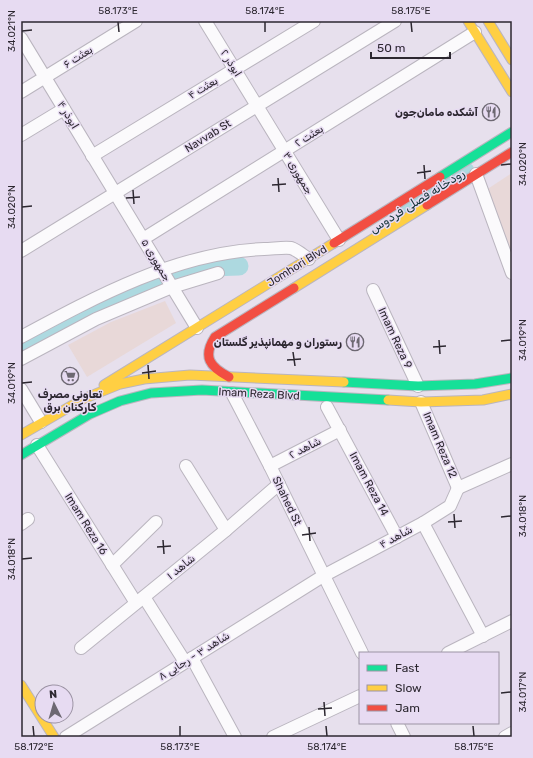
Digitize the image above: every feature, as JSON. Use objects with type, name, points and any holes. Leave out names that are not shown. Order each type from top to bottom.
[{"type":"main road","points":[[468,21],[512,92]]},
{"type":"main road","points":[[488,21],[510,52]]},
{"type":"main road","name":"Jomhori Blvd","points":[[82,399],[512,132]]},
{"type":"main road","name":"Jomhori Blvd","points":[[229,377],[213,367],[209,357],[208,346],[215,336],[512,152]]},
{"type":"main road","points":[[309,259],[318,272]]},
{"type":"main road","name":"Imam Reza Blvd","points":[[21,435],[82,399],[120,384],[144,379],[190,375],[418,386],[475,384],[512,378]]},
{"type":"main road","name":"Imam Reza Blvd","points":[[21,455],[90,415],[118,402],[136,396],[178,390],[421,402],[483,400],[512,394]]},
{"type":"main road","points":[[21,685],[50,736]]},
{"type":"street","name":"بعثت ۶","points":[[21,92],[136,21]]},
{"type":"street","name":"ابوذر ۲","points":[[205,21],[258,106]]},
{"type":"street","name":"بعثت ۴","points":[[92,156],[314,21]]},
{"type":"street","name":"Navvab St","points":[[21,251],[395,21]]},
{"type":"street","name":"بعثت ۲","points":[[143,240],[475,32]]},
{"type":"street","name":"ابوذر ۴","points":[[21,38],[115,193]]},
{"type":"street","name":"جمهوری ۳","points":[[258,106],[339,240]]},
{"type":"street","points":[[21,135],[64,109]]},
{"type":"street","points":[[476,174],[512,273]]},
{"type":"street","name":"جمهوری ۵","points":[[115,193],[197,328]]},
{"type":"street","points":[[21,337],[89,300],[162,270],[218,254],[292,248],[309,259]]},
{"type":"street","points":[[21,359],[96,319],[172,287],[218,273]]},
{"type":"street","name":"Imam Reza 9","points":[[373,290],[418,386]]},
{"type":"street","points":[[21,389],[41,422]]},
{"type":"street","name":"Shahed St","points":[[232,393],[279,484],[361,652]]},
{"type":"street","name":"Imam Reza 12","points":[[421,402],[458,488]]},
{"type":"street","name":"Imam Reza 14","points":[[327,407],[397,537]]},
{"type":"street","name":"شاهد ۲","points":[[270,466],[340,430]]},
{"type":"street","name":"Imam Reza 16","points":[[37,445],[112,565],[189,660],[235,737]]},
{"type":"street","points":[[458,488],[512,464]]},
{"type":"street","points":[[186,466],[226,530]]},
{"type":"street","name":"شاهد ۱","points":[[81,648],[226,530],[279,484]]},
{"type":"street","name":"شاهد ۴","points":[[323,576],[423,523],[450,506],[458,488]]},
{"type":"street","points":[[112,565],[156,522]]},
{"type":"street","points":[[423,523],[483,636]]},
{"type":"street","name":"شاهد ۳ - رجایی ۸","points":[[66,737],[323,576]]},
{"type":"street","points":[[450,652],[512,621]]},
{"type":"street","points":[[273,737],[359,696]]},
{"type":"street","points":[[398,724],[404,737]]},
{"type":"street","points":[[505,737],[512,733]]},
{"type":"shaded area","points":[[512,173],[512,261],[486,190]]},
{"type":"shaded area","points":[[165,301],[176,323],[87,377],[68,345],[111,322]]},
{"type":"waterway","name":"رودخانه فصلی فردوس","points":[[408,207],[465,171]]},
{"type":"waterway","name":"رودخانه فصلی فردوس","points":[[176,276],[207,269],[239,266]]},
{"type":"waterway","name":"رودخانه فصلی فردوس","points":[[21,345],[91,310],[158,283]]},
{"type":"traffic: fast","points":[[440,177],[512,132]]},
{"type":"traffic: fast","points":[[344,382],[418,386],[475,384],[512,378]]},
{"type":"traffic: fast","points":[[21,455],[90,414],[120,401],[151,393],[202,390],[388,400]]},
{"type":"traffic: slow","points":[[468,21],[512,92]]},
{"type":"traffic: slow","points":[[488,21],[512,60]]},
{"type":"traffic: slow","points":[[294,288],[427,205]]},
{"type":"traffic: slow","points":[[104,385],[334,243]]},
{"type":"traffic: slow","points":[[21,435],[83,399],[120,384],[144,379],[190,375],[344,382]]},
{"type":"traffic: slow","points":[[388,400],[421,402],[483,400],[512,394]]},
{"type":"traffic: slow","points":[[21,685],[54,737]]},
{"type":"traffic: jam","points":[[427,205],[512,152]]},
{"type":"traffic: jam","points":[[334,243],[440,177]]},
{"type":"traffic: jam","points":[[229,377],[217,369],[210,361],[209,350],[215,337],[294,288]]},
{"type":"place","name":"آشکده مامان‌جون","points":[[491,112]]},
{"type":"place","name":"رستوران و مهمانپذیر گلستان","points":[[355,342]]},
{"type":"place","name":"تعاونی مصرف کارکنان برق","points":[[70,376]]}]
